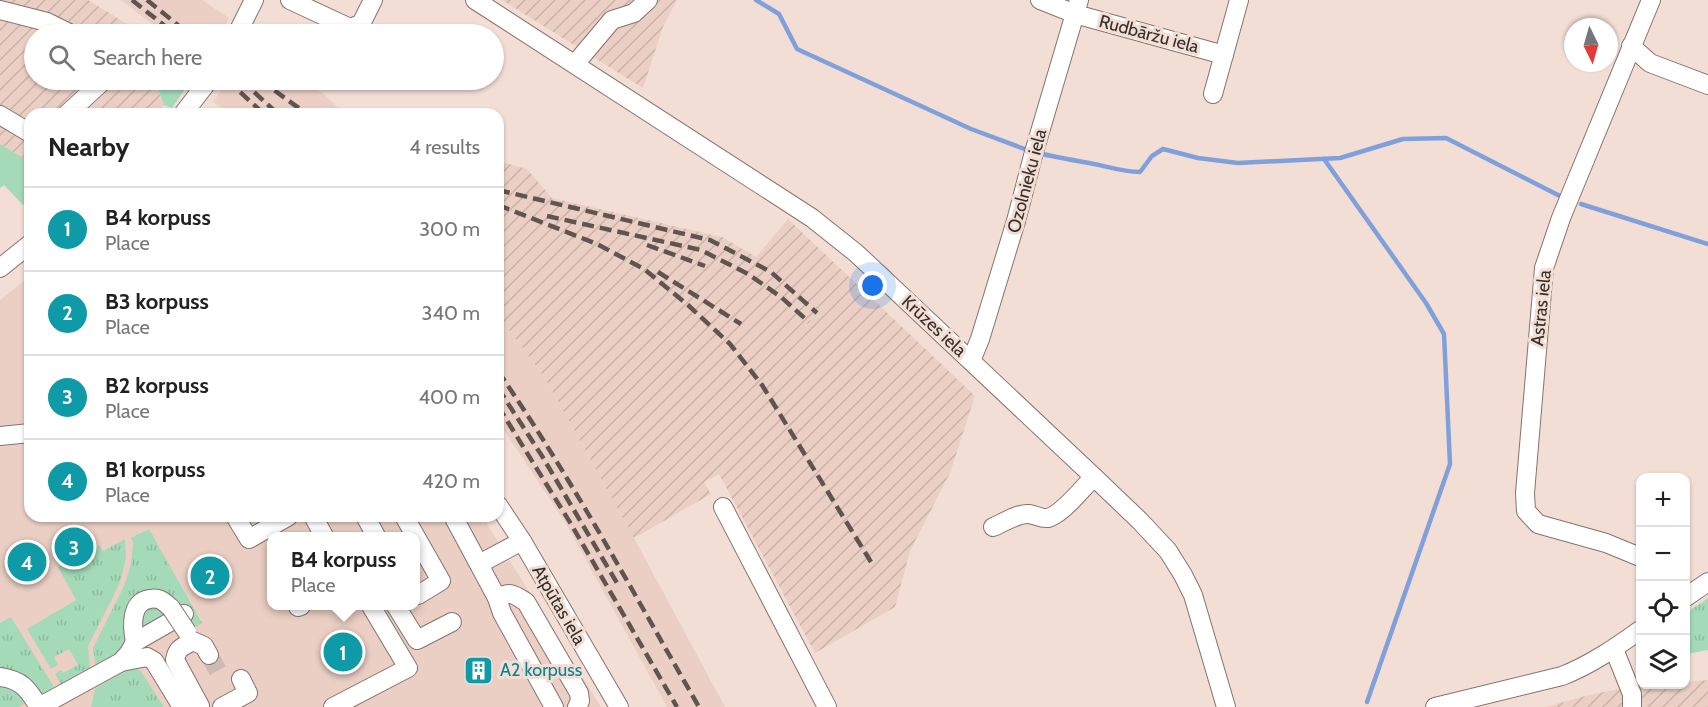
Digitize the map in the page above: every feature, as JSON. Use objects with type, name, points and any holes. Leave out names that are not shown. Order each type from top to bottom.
[{"type":"street","points":[[242,24],[254,0]]},
{"type":"street","points":[[361,24],[373,0]]},
{"type":"street","name":"Krūzes iela","points":[[475,0],[812,218],[856,253],[971,361],[1140,521],[1168,551],[1193,595],[1226,707]]},
{"type":"street","points":[[575,64],[612,20],[634,13],[648,0]]},
{"type":"street","name":"Rudbāržu iela","points":[[1040,0],[1077,7],[1224,55]]},
{"type":"street","points":[[1213,93],[1239,0]]},
{"type":"street","name":"Astras iela","points":[[1636,555],[1606,543],[1538,524],[1526,511],[1525,493],[1544,268],[1561,218],[1651,0]]},
{"type":"street","points":[[301,2],[342,24]]},
{"type":"street","name":"Ozolnieku iela","points":[[971,361],[980,339],[1016,221],[1077,7]]},
{"type":"street","points":[[0,10],[51,24]]},
{"type":"street","points":[[1631,46],[1650,63],[1708,85]]},
{"type":"street","points":[[1620,73],[1650,63]]},
{"type":"street","points":[[74,108],[93,90]]},
{"type":"street","points":[[188,108],[201,90]]},
{"type":"street","points":[[0,116],[24,130]]},
{"type":"street","points":[[0,268],[24,249]]},
{"type":"street","points":[[0,436],[24,434]]},
{"type":"street","points":[[993,527],[1029,514],[1047,518],[1067,504],[1094,477]]},
{"type":"street","points":[[723,507],[827,707]]},
{"type":"street","name":"Atpūtas iela","points":[[504,514],[619,707]]},
{"type":"street","points":[[239,522],[249,539],[270,522]]},
{"type":"street","points":[[456,522],[497,598],[502,614],[554,707]]},
{"type":"street","points":[[479,564],[522,541]]},
{"type":"street","points":[[420,544],[441,581],[420,594]]},
{"type":"street","points":[[497,598],[506,593],[513,593],[526,602],[579,693],[580,701],[577,707]]},
{"type":"street","points":[[135,642],[133,621],[138,604],[144,600],[157,598],[177,611],[190,637],[204,646],[209,655]]},
{"type":"street","points":[[333,707],[408,668],[373,610]]},
{"type":"street","points":[[398,610],[417,640],[452,622]]},
{"type":"street","points":[[121,662],[135,642],[177,611]]},
{"type":"street","points":[[1436,707],[1562,676],[1580,669],[1636,634]]},
{"type":"street","points":[[190,637],[176,652],[175,660],[195,707]]},
{"type":"street","points":[[1614,649],[1632,694],[1632,707]]},
{"type":"street","points":[[0,677],[21,684],[39,707],[121,662],[147,657],[154,661],[195,707]]},
{"type":"street","points":[[222,707],[248,693],[240,679]]},
{"type":"shaded area","points":[[0,0],[88,0],[126,24],[24,24],[24,90],[159,90],[164,105],[161,108],[24,108],[24,158],[0,144]]},
{"type":"shaded area","points":[[121,0],[202,0],[229,18],[226,24],[152,24]]},
{"type":"shaded area","points":[[502,0],[677,0],[663,27],[643,88]]},
{"type":"shaded area","points":[[221,90],[317,90],[338,108],[222,108],[213,102]]},
{"type":"shaded area","points":[[504,163],[527,169],[552,198],[722,237],[756,257],[788,219],[975,396],[950,473],[910,551],[895,607],[815,653],[719,474],[704,482],[711,494],[634,538],[545,378],[504,323]]},
{"type":"shaded area","points":[[24,281],[24,522],[486,522],[601,707],[0,707],[0,300]]},
{"type":"shaded area","points":[[504,323],[545,378],[725,707],[667,707],[565,522],[504,430]]},
{"type":"shaded area","points":[[1708,680],[1708,707],[1546,707],[1618,689],[1690,689],[1690,682]]},
{"type":"green space","points":[[159,90],[184,90],[172,108],[164,105]]},
{"type":"green space","points":[[0,144],[24,158],[24,204],[4,185],[0,188]]},
{"type":"green space","points":[[149,529],[202,623],[193,629],[140,594],[128,641],[121,650],[96,668],[93,648],[124,586],[131,564],[133,543],[131,538]]},
{"type":"green space","points":[[125,539],[126,557],[121,579],[88,646],[90,668],[61,685],[55,674],[61,670],[63,673],[78,665],[69,649],[54,657],[58,665],[51,669],[27,629],[76,600],[58,567],[99,545],[103,551]]},
{"type":"green space","points":[[1708,598],[1708,650],[1690,653],[1690,610]]},
{"type":"green space","points":[[152,602],[170,616],[139,633],[142,606]]},
{"type":"green space","points":[[11,617],[54,687],[41,695],[24,677],[0,670],[0,623]]},
{"type":"green space","points":[[128,669],[140,670],[164,707],[91,707],[95,689]]},
{"type":"green space","points":[[0,683],[12,688],[27,702],[19,707],[0,707]]},
{"type":"waterway","points":[[756,0],[779,14],[797,49],[971,129],[1030,151]]},
{"type":"waterway","points":[[1038,153],[1140,172],[1152,156],[1163,149],[1198,158],[1238,163],[1340,158],[1403,139],[1446,138],[1560,196]]},
{"type":"waterway","points":[[1324,159],[1426,303],[1444,334],[1450,464],[1367,702]]},
{"type":"waterway","points":[[1581,204],[1708,244]]},
{"type":"tunnel","points":[[209,655],[222,678]]},
{"type":"railway","points":[[132,0],[162,24]]},
{"type":"railway","points":[[147,0],[177,24]]},
{"type":"railway","points":[[238,90],[257,108]]},
{"type":"railway","points":[[252,90],[271,108]]},
{"type":"railway","points":[[274,90],[299,108]]},
{"type":"railway","points":[[504,191],[710,240],[771,272],[817,313]]},
{"type":"railway","points":[[504,207],[597,244],[644,269],[730,344],[762,385],[871,562]]},
{"type":"railway","points":[[547,216],[701,250],[748,274],[781,297],[809,322]]},
{"type":"railway","points":[[647,245],[705,266]]},
{"type":"railway","points":[[658,272],[741,324]]},
{"type":"railway","points":[[504,380],[577,495],[699,707]]},
{"type":"railway","points":[[504,397],[542,456],[617,583]]},
{"type":"railway","points":[[504,416],[571,524],[677,707]]},
{"type":"place","name":"B2 korpuss","points":[[74,547]]},
{"type":"place","name":"B1 korpuss","points":[[27,562]]},
{"type":"place","name":"B3 korpuss","points":[[210,576]]},
{"type":"place","name":"B4 korpuss","points":[[343,652]]},
{"type":"place","name":"A2 korpuss","points":[[479,670]]}]
